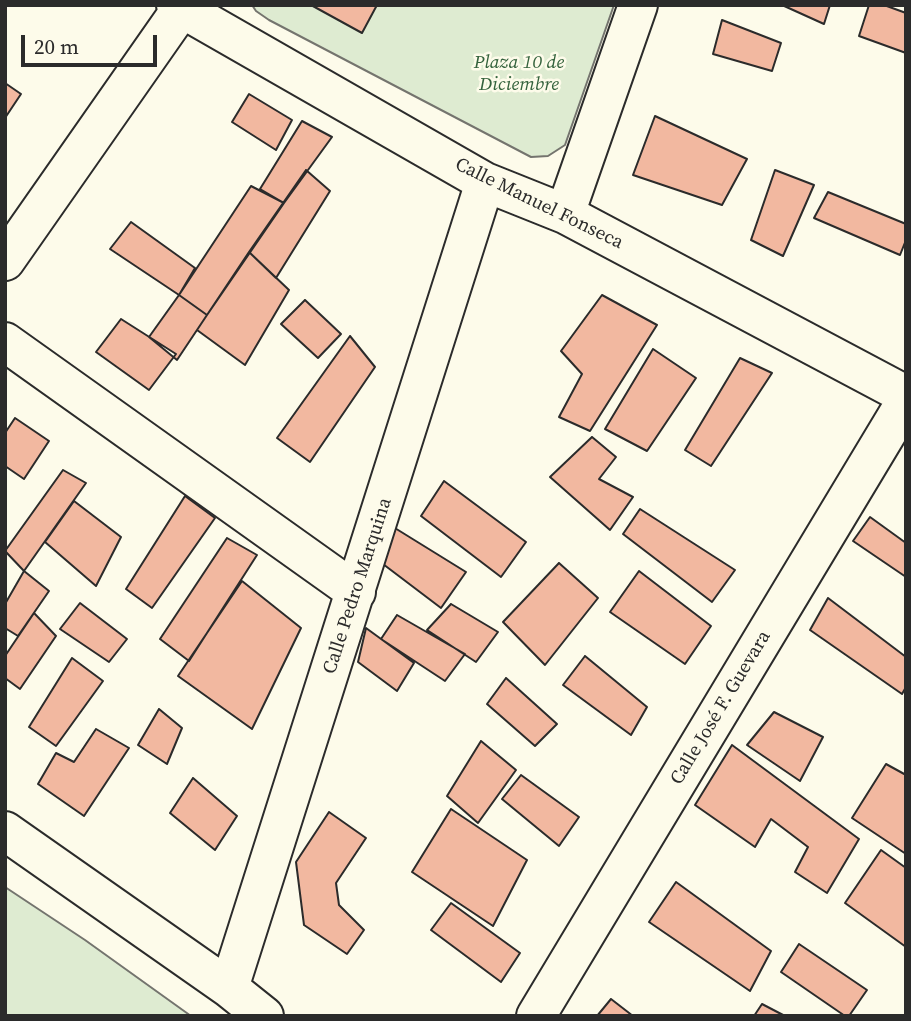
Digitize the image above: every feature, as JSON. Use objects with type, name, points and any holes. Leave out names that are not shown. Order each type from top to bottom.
[{"type":"street","points":[[565,214],[638,5]]},
{"type":"street","points":[[5,261],[181,6]]},
{"type":"street","name":"Calle Manuel Fonseca","points":[[181,6],[485,182],[565,214],[906,395]]},
{"type":"street","name":"Calle Pedro Marquina","points":[[229,989],[485,182]]},
{"type":"street","points":[[5,342],[356,592]]},
{"type":"street","name":"Calle José F. Guevara","points":[[536,1016],[906,401]]},
{"type":"street","points":[[5,831],[264,1016]]},
{"type":"green space","name":"Plaza 10 de Diciembre","points":[[252,5],[614,5],[565,145],[548,156],[531,157],[269,20]]},
{"type":"green space","points":[[5,887],[85,940],[191,1016],[5,1016]]},
{"type":"building","points":[[311,5],[377,5],[362,33]]},
{"type":"building","points":[[782,5],[830,5],[824,24]]},
{"type":"building","points":[[869,5],[884,5],[906,13],[906,53],[859,36]]},
{"type":"building","points":[[722,20],[781,43],[772,71],[713,54]]},
{"type":"building","points":[[5,83],[21,94],[5,118]]},
{"type":"building","points":[[249,94],[292,120],[276,150],[232,122]]},
{"type":"building","points":[[655,116],[747,159],[722,205],[633,175]]},
{"type":"building","points":[[302,121],[332,137],[284,203],[260,189]]},
{"type":"building","points":[[306,170],[330,191],[276,278],[249,252]]},
{"type":"building","points":[[775,170],[814,185],[783,256],[751,240]]},
{"type":"building","points":[[251,186],[284,203],[207,315],[179,295]]},
{"type":"building","points":[[828,192],[906,224],[906,240],[900,255],[814,218]]},
{"type":"building","points":[[131,222],[195,268],[179,295],[110,249]]},
{"type":"building","points":[[249,252],[289,290],[245,365],[197,330]]},
{"type":"building","points":[[179,295],[207,315],[177,360],[149,337]]},
{"type":"building","points":[[602,295],[657,325],[590,431],[559,417],[582,374],[561,351]]},
{"type":"building","points":[[305,300],[341,334],[318,358],[281,324]]},
{"type":"building","points":[[121,319],[176,354],[149,390],[96,352]]},
{"type":"building","points":[[350,336],[375,367],[310,462],[277,438]]},
{"type":"building","points":[[653,349],[696,378],[647,451],[605,429]]},
{"type":"building","points":[[740,358],[772,373],[711,466],[685,450]]},
{"type":"building","points":[[15,418],[49,441],[24,479],[5,466],[5,433]]},
{"type":"building","points":[[592,437],[616,457],[599,479],[633,497],[610,530],[550,477]]},
{"type":"building","points":[[63,470],[86,483],[24,571],[5,551]]},
{"type":"building","points":[[444,481],[526,542],[501,577],[421,516]]},
{"type":"building","points":[[185,496],[215,518],[152,608],[126,589]]},
{"type":"building","points":[[74,501],[121,537],[96,586],[45,542]]},
{"type":"building","points":[[640,509],[735,570],[712,602],[623,534]]},
{"type":"building","points":[[870,517],[906,543],[906,577],[853,541]]},
{"type":"building","points":[[390,525],[466,572],[441,608],[379,561]]},
{"type":"building","points":[[227,538],[257,555],[189,661],[160,639]]},
{"type":"building","points":[[559,563],[598,598],[545,665],[503,622]]},
{"type":"building","points":[[24,571],[49,591],[18,636],[5,628],[5,604]]},
{"type":"building","points":[[639,571],[711,626],[685,664],[610,612]]},
{"type":"building","points":[[242,581],[301,628],[252,729],[178,676]]},
{"type":"building","points":[[828,598],[906,657],[906,687],[902,694],[810,630]]},
{"type":"building","points":[[80,603],[127,639],[109,662],[60,629]]},
{"type":"building","points":[[451,604],[498,632],[476,662],[427,630]]},
{"type":"building","points":[[34,613],[56,636],[20,689],[5,678],[5,656]]},
{"type":"building","points":[[397,615],[465,654],[445,681],[381,639]]},
{"type":"building","points":[[366,628],[414,663],[397,691],[358,662]]},
{"type":"building","points":[[585,656],[647,707],[631,735],[563,685]]},
{"type":"building","points":[[72,658],[103,681],[56,746],[29,727]]},
{"type":"building","points":[[506,678],[557,724],[535,746],[487,704]]},
{"type":"building","points":[[159,709],[182,728],[167,764],[138,745]]},
{"type":"building","points":[[774,712],[823,737],[800,781],[747,745]]},
{"type":"building","points":[[96,729],[129,748],[84,816],[38,784],[56,753],[74,762]]},
{"type":"building","points":[[481,741],[516,770],[478,823],[447,796]]},
{"type":"building","points":[[732,745],[859,839],[827,893],[795,872],[808,847],[771,819],[755,847],[695,805]]},
{"type":"building","points":[[886,764],[906,775],[906,854],[852,818]]},
{"type":"building","points":[[521,775],[579,817],[559,846],[502,799]]},
{"type":"building","points":[[193,778],[237,816],[215,850],[170,813]]},
{"type":"building","points":[[451,809],[527,860],[493,926],[412,872]]},
{"type":"building","points":[[329,812],[366,838],[336,883],[339,905],[364,930],[347,954],[304,925],[296,862]]},
{"type":"building","points":[[881,850],[906,868],[906,947],[845,903]]},
{"type":"building","points":[[676,882],[771,951],[750,991],[649,922]]},
{"type":"building","points":[[451,903],[520,953],[501,982],[431,930]]},
{"type":"building","points":[[799,944],[867,990],[849,1016],[845,1016],[781,972]]},
{"type":"building","points":[[611,999],[633,1016],[597,1016]]},
{"type":"building","points":[[762,1004],[785,1016],[754,1016]]}]
